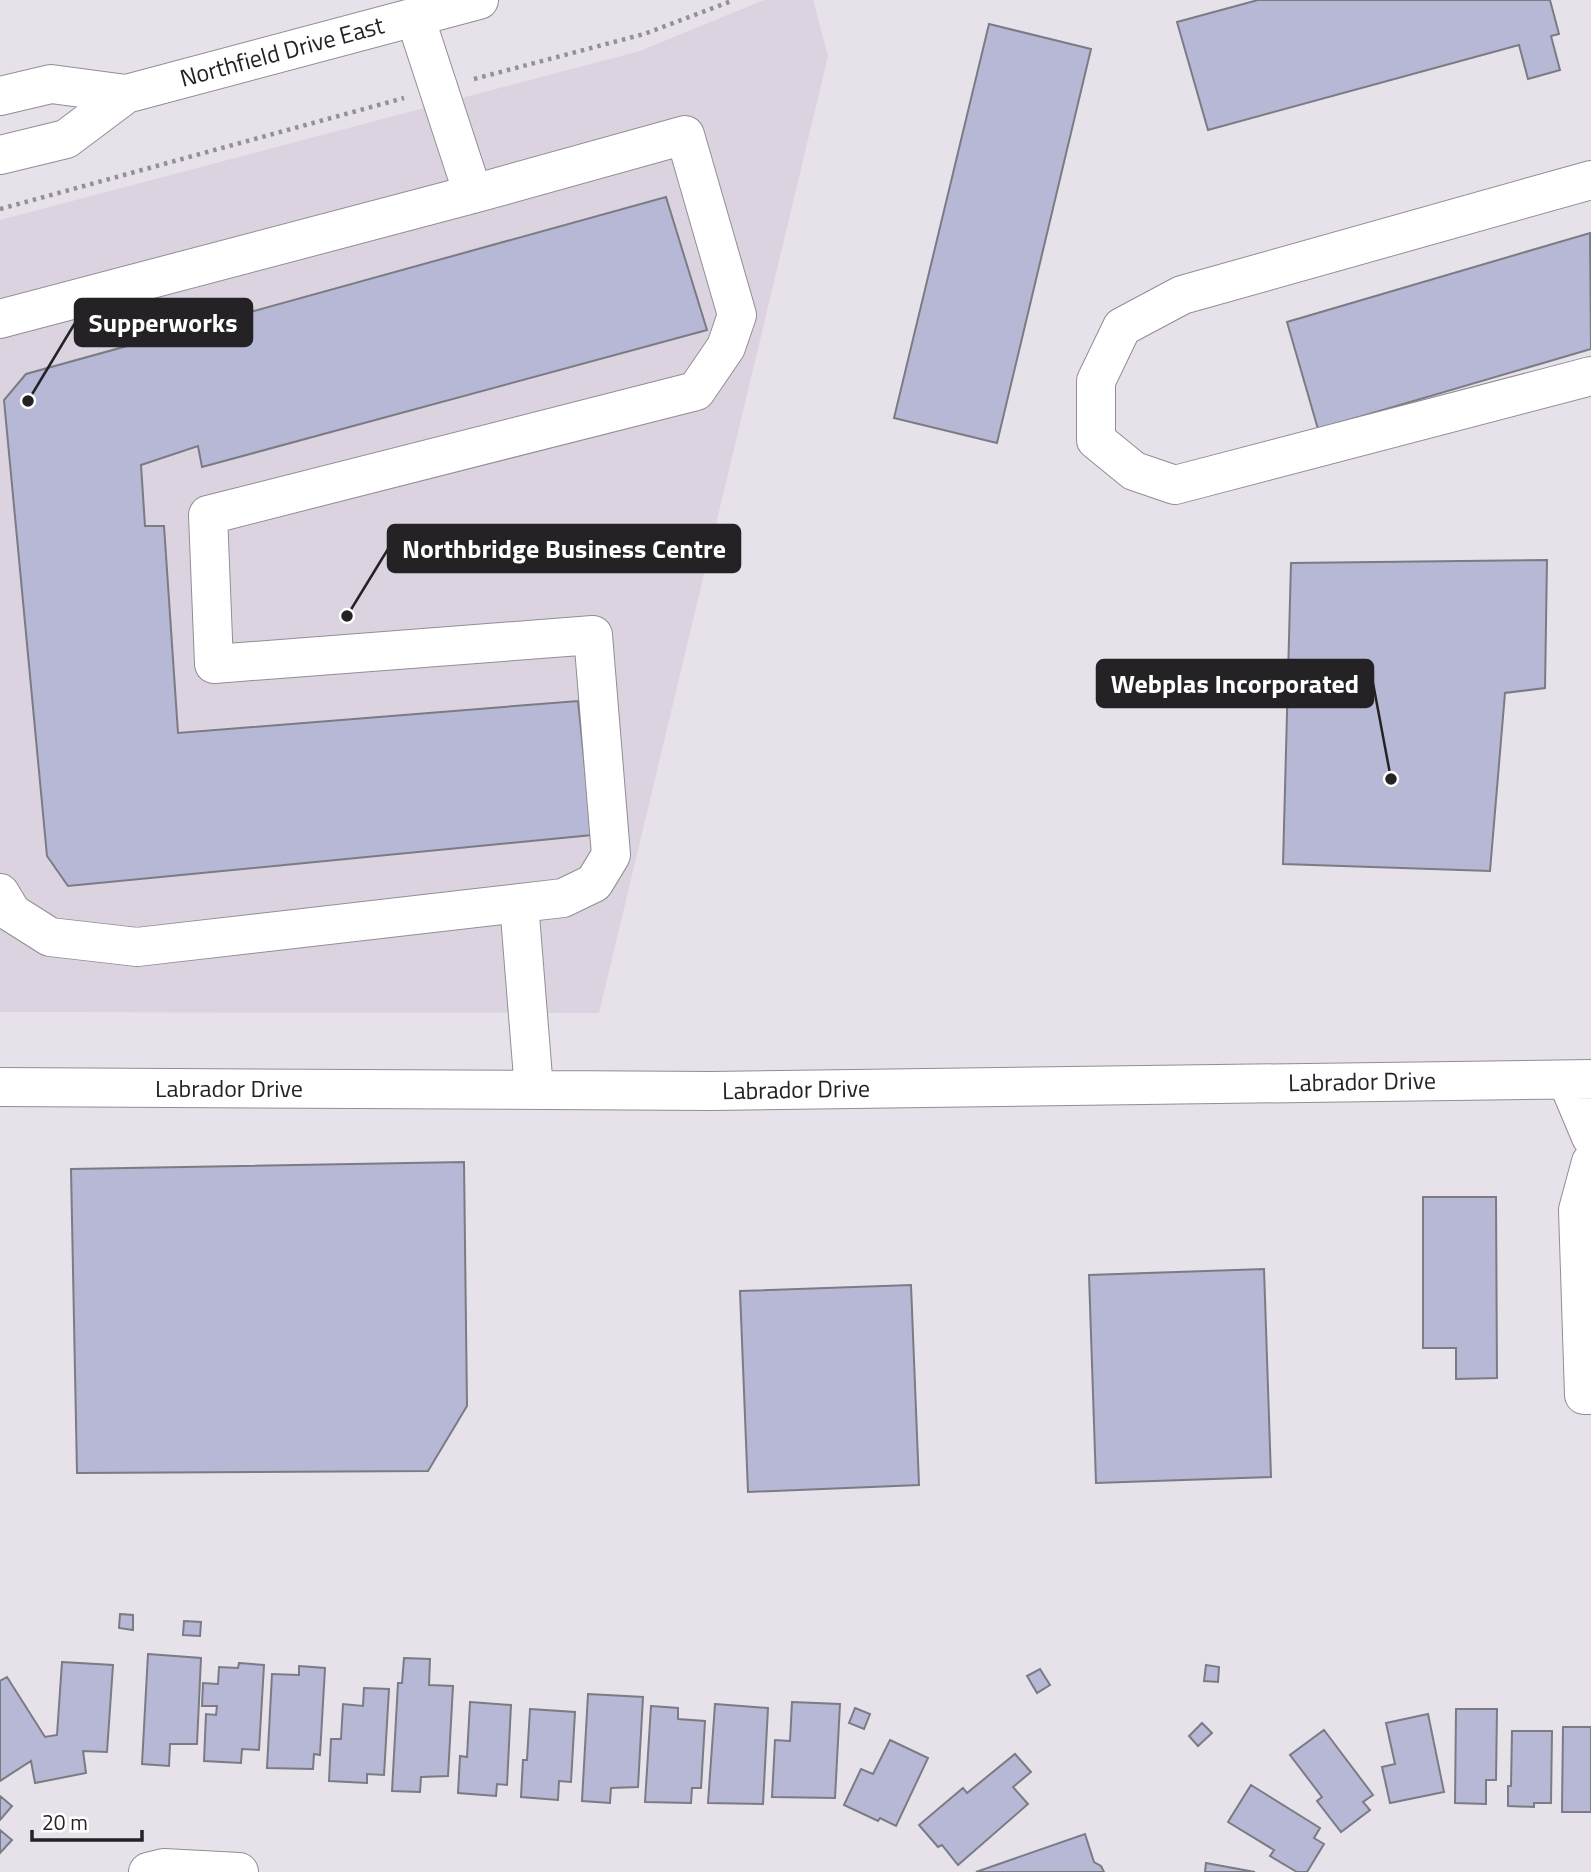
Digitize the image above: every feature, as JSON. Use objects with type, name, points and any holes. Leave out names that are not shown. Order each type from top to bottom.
[{"type":"street","name":"Northfield Drive East","points":[[0,155],[66,139],[126,94],[479,0]]},
{"type":"street","points":[[415,17],[473,194]]},
{"type":"street","name":"Northfield Drive East","points":[[0,96],[51,84],[126,94]]},
{"type":"street","points":[[0,319],[685,135],[737,315],[726,347],[696,391],[208,514],[214,664],[593,635],[611,855],[594,883],[563,898],[137,947],[50,937],[12,913],[0,893]]},
{"type":"street","points":[[1591,180],[1182,295],[1122,327],[1097,381],[1096,440],[1134,471],[1175,485],[1591,376]]},
{"type":"street","points":[[519,903],[534,1090]]},
{"type":"street","points":[[1579,1079],[1591,1137]]},
{"type":"street","name":"Labrador Drive","points":[[0,1087],[711,1091],[1579,1079]]},
{"type":"street","points":[[1591,1162],[1578,1210],[1584,1395],[1591,1395]]},
{"type":"street","points":[[148,1872],[164,1868],[239,1872]]},
{"type":"path","points":[[476,79],[644,34],[733,0]]},
{"type":"path","points":[[0,209],[401,99]]},
{"type":"shaded area","points":[[764,0],[813,0],[828,56],[599,1013],[0,1012],[0,220],[640,51]]},
{"type":"building","points":[[1258,0],[1550,0],[1559,34],[1551,36],[1560,70],[1528,79],[1519,45],[1208,130],[1177,22]]},
{"type":"building","points":[[989,24],[1091,49],[997,443],[894,418]]},
{"type":"building","points":[[666,197],[707,330],[202,467],[198,446],[141,465],[145,526],[164,526],[178,733],[578,701],[592,835],[68,886],[47,856],[4,400],[26,374]]},
{"type":"building","points":[[1590,233],[1591,349],[1318,429],[1287,322]]},
{"type":"building","points":[[1547,560],[1545,688],[1505,693],[1490,871],[1283,864],[1291,563]]},
{"type":"building","points":[[464,1162],[467,1406],[428,1471],[77,1473],[71,1169]]},
{"type":"building","points":[[1423,1197],[1496,1197],[1497,1378],[1456,1379],[1456,1348],[1423,1348]]},
{"type":"building","points":[[1264,1269],[1271,1477],[1096,1483],[1089,1275]]},
{"type":"building","points":[[911,1285],[919,1485],[748,1492],[740,1291]]},
{"type":"building","points":[[120,1614],[133,1615],[133,1630],[119,1628]]},
{"type":"building","points":[[184,1621],[201,1622],[200,1636],[183,1635]]},
{"type":"building","points":[[148,1654],[201,1658],[197,1744],[170,1744],[169,1766],[142,1764]]},
{"type":"building","points":[[404,1658],[430,1659],[429,1685],[453,1686],[448,1776],[421,1777],[420,1792],[392,1791],[398,1683],[402,1683]]},
{"type":"building","points":[[62,1662],[113,1665],[107,1752],[83,1751],[86,1773],[35,1783],[31,1761],[0,1781],[0,1681],[7,1677],[45,1737],[57,1735]]},
{"type":"building","points":[[239,1663],[264,1665],[259,1750],[242,1749],[241,1763],[204,1761],[206,1714],[216,1715],[217,1706],[202,1706],[203,1683],[218,1684],[219,1667],[238,1668]]},
{"type":"building","points":[[1206,1665],[1219,1667],[1218,1682],[1204,1681]]},
{"type":"building","points":[[299,1666],[325,1668],[320,1755],[314,1754],[313,1769],[267,1768],[272,1674],[299,1675]]},
{"type":"building","points":[[1040,1669],[1050,1685],[1037,1693],[1027,1676]]},
{"type":"building","points":[[364,1688],[389,1689],[384,1775],[367,1774],[367,1783],[329,1781],[331,1739],[341,1739],[343,1704],[363,1706]]},
{"type":"building","points":[[588,1694],[643,1697],[638,1787],[611,1788],[610,1803],[582,1801]]},
{"type":"building","points":[[470,1702],[511,1705],[507,1785],[497,1784],[496,1796],[458,1793],[460,1756],[467,1757]]},
{"type":"building","points":[[792,1702],[840,1704],[835,1798],[772,1797],[775,1740],[790,1741]]},
{"type":"building","points":[[715,1704],[768,1708],[763,1804],[708,1803]]},
{"type":"building","points":[[651,1706],[678,1708],[678,1719],[705,1721],[701,1788],[692,1788],[691,1803],[645,1802]]},
{"type":"building","points":[[855,1708],[870,1714],[864,1729],[849,1723]]},
{"type":"building","points":[[530,1709],[575,1712],[571,1782],[559,1781],[558,1800],[521,1797],[523,1760],[527,1760]]},
{"type":"building","points":[[1456,1709],[1497,1709],[1496,1780],[1486,1780],[1486,1804],[1455,1803]]},
{"type":"building","points":[[1428,1714],[1444,1792],[1390,1803],[1382,1767],[1395,1764],[1386,1723]]},
{"type":"building","points":[[1202,1723],[1212,1733],[1198,1746],[1189,1736]]},
{"type":"building","points":[[1563,1727],[1591,1727],[1591,1812],[1562,1812]]},
{"type":"building","points":[[1324,1730],[1373,1795],[1363,1802],[1370,1810],[1341,1832],[1317,1801],[1322,1797],[1290,1755]]},
{"type":"building","points":[[1512,1731],[1552,1731],[1551,1803],[1534,1803],[1534,1807],[1508,1806]]},
{"type":"building","points":[[890,1740],[928,1758],[896,1826],[880,1818],[878,1821],[844,1805],[861,1769],[873,1774]]},
{"type":"building","points":[[1015,1754],[1031,1772],[1013,1787],[1028,1804],[958,1865],[942,1845],[938,1847],[919,1825],[963,1788],[967,1793]]},
{"type":"building","points":[[1251,1785],[1320,1828],[1314,1838],[1324,1844],[1307,1872],[1297,1872],[1270,1856],[1274,1850],[1228,1822]]},
{"type":"building","points":[[0,1796],[12,1806],[0,1820]]},
{"type":"building","points":[[0,1830],[12,1840],[0,1853]]},
{"type":"building","points":[[1085,1834],[1094,1862],[1101,1866],[1104,1872],[976,1872]]},
{"type":"building","points":[[1206,1863],[1255,1872],[1205,1872]]},
{"type":"place","name":"Supperworks","points":[[28,401]]},
{"type":"place","name":"Northbridge Business Centre","points":[[347,616]]},
{"type":"place","name":"Webplas Incorporated","points":[[1391,779]]}]
